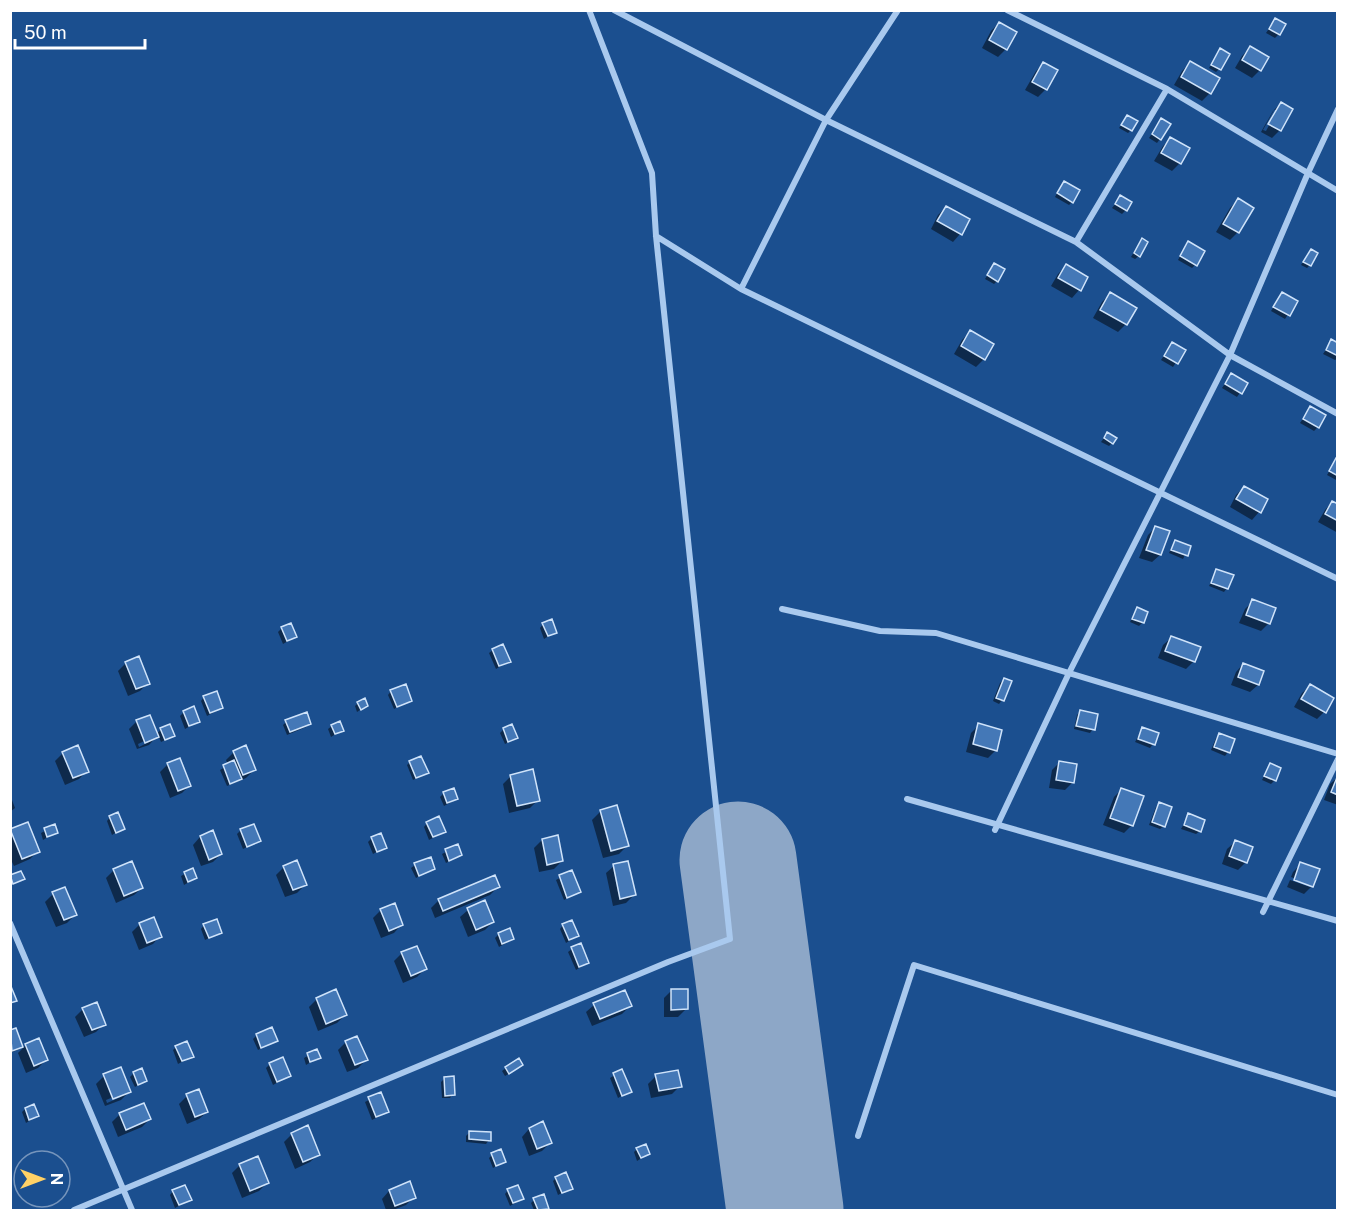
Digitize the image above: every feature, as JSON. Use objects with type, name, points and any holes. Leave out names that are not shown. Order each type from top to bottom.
[{"type":"street","points":[[74,1210],[668,962],[730,939],[656,236],[652,173],[590,10]]},
{"type":"street","points":[[614,10],[826,120],[1076,242],[1230,355],[1338,414]]},
{"type":"street","points":[[741,289],[826,120],[898,10]]},
{"type":"street","points":[[1006,10],[1167,89],[1338,190]]},
{"type":"street","points":[[1076,242],[1167,89]]},
{"type":"street","points":[[997,827],[1069,673],[1230,355],[1338,109]]},
{"type":"street","points":[[656,236],[741,289],[1338,579]]},
{"type":"street","points":[[782,609],[880,631],[936,633],[1338,757],[1263,912]]},
{"type":"street","points":[[907,799],[997,827],[1338,921]]},
{"type":"street","points":[[10,923],[132,1210]]},
{"type":"street","points":[[858,1136],[914,965],[1338,1095]]},
{"type":"building","points":[[1275,18],[1286,24],[1280,35],[1269,29]]},
{"type":"building","points":[[999,22],[1017,32],[1007,50],[989,40]]},
{"type":"building","points":[[1250,46],[1269,57],[1261,71],[1242,60]]},
{"type":"building","points":[[1220,48],[1230,54],[1221,70],[1211,65]]},
{"type":"building","points":[[1190,61],[1220,78],[1211,94],[1181,77]]},
{"type":"building","points":[[1043,62],[1058,70],[1047,90],[1032,82]]},
{"type":"building","points":[[1281,102],[1293,109],[1281,131],[1268,124]]},
{"type":"building","points":[[1127,115],[1138,121],[1132,131],[1121,125]]},
{"type":"building","points":[[1161,118],[1171,124],[1161,140],[1152,134]]},
{"type":"building","points":[[1170,137],[1190,148],[1181,164],[1161,153]]},
{"type":"building","points":[[1064,181],[1080,190],[1073,203],[1057,193]]},
{"type":"building","points":[[1120,195],[1132,202],[1127,211],[1115,204]]},
{"type":"building","points":[[1238,198],[1254,208],[1239,233],[1223,224]]},
{"type":"building","points":[[946,206],[970,219],[962,235],[937,221]]},
{"type":"building","points":[[1142,238],[1148,242],[1140,257],[1134,253]]},
{"type":"building","points":[[1188,241],[1205,251],[1197,266],[1180,256]]},
{"type":"building","points":[[1311,249],[1318,253],[1311,266],[1303,262]]},
{"type":"building","points":[[994,263],[1005,269],[998,282],[987,275]]},
{"type":"building","points":[[1066,264],[1088,277],[1081,291],[1058,278]]},
{"type":"building","points":[[1110,292],[1137,308],[1127,325],[1100,310]]},
{"type":"building","points":[[1282,292],[1298,301],[1290,316],[1273,307]]},
{"type":"building","points":[[970,330],[994,344],[985,360],[961,346]]},
{"type":"building","points":[[1331,339],[1338,343],[1338,356],[1326,350]]},
{"type":"building","points":[[1172,342],[1186,350],[1178,364],[1164,356]]},
{"type":"building","points":[[1231,373],[1248,383],[1242,394],[1225,384]]},
{"type":"building","points":[[1310,406],[1326,415],[1319,428],[1303,419]]},
{"type":"building","points":[[1107,432],[1117,438],[1113,444],[1104,438]]},
{"type":"building","points":[[1336,458],[1338,459],[1338,476],[1329,471]]},
{"type":"building","points":[[1244,486],[1268,499],[1261,513],[1236,499]]},
{"type":"building","points":[[1332,501],[1338,504],[1338,521],[1325,514]]},
{"type":"building","points":[[1155,526],[1170,531],[1161,555],[1146,550]]},
{"type":"building","points":[[1175,540],[1191,546],[1188,556],[1171,550]]},
{"type":"building","points":[[1216,569],[1234,575],[1228,589],[1211,583]]},
{"type":"building","points":[[1252,599],[1276,608],[1270,624],[1246,615]]},
{"type":"building","points":[[1137,607],[1148,612],[1144,623],[1132,619]]},
{"type":"building","points":[[552,619],[557,633],[548,636],[542,623]]},
{"type":"building","points":[[291,623],[297,637],[287,641],[281,627]]},
{"type":"building","points":[[1171,636],[1201,647],[1195,662],[1165,651]]},
{"type":"building","points":[[503,644],[511,662],[499,666],[492,649]]},
{"type":"building","points":[[139,656],[150,684],[136,689],[125,662]]},
{"type":"building","points":[[1243,663],[1264,671],[1259,685],[1238,677]]},
{"type":"building","points":[[1004,678],[1012,681],[1004,701],[996,698]]},
{"type":"building","points":[[406,684],[412,701],[397,707],[390,690]]},
{"type":"building","points":[[1310,684],[1334,698],[1326,713],[1301,699]]},
{"type":"building","points":[[217,691],[223,708],[210,713],[203,696]]},
{"type":"building","points":[[365,698],[368,706],[361,710],[357,702]]},
{"type":"building","points":[[194,706],[200,722],[189,726],[183,711]]},
{"type":"building","points":[[1080,710],[1098,714],[1095,730],[1076,726]]},
{"type":"building","points":[[307,712],[311,724],[290,732],[285,720]]},
{"type":"building","points":[[150,715],[159,737],[145,743],[136,720]]},
{"type":"building","points":[[340,721],[344,731],[335,734],[331,725]]},
{"type":"building","points":[[978,723],[1002,730],[997,751],[973,744]]},
{"type":"building","points":[[170,724],[175,736],[165,740],[160,728]]},
{"type":"building","points":[[512,724],[518,738],[508,742],[503,728]]},
{"type":"building","points":[[1142,727],[1159,733],[1155,745],[1138,739]]},
{"type":"building","points":[[1219,733],[1235,739],[1230,753],[1214,747]]},
{"type":"building","points":[[78,745],[89,772],[73,778],[62,752]]},
{"type":"building","points":[[246,745],[256,770],[243,775],[233,751]]},
{"type":"building","points":[[421,756],[429,773],[416,778],[409,761]]},
{"type":"building","points":[[180,758],[191,786],[178,791],[167,763]]},
{"type":"building","points":[[234,760],[242,779],[230,784],[223,765]]},
{"type":"building","points":[[1059,761],[1077,764],[1074,783],[1056,780]]},
{"type":"building","points":[[1270,763],[1281,768],[1276,781],[1264,776]]},
{"type":"building","points":[[533,769],[540,801],[517,806],[510,775]]},
{"type":"building","points":[[1338,775],[1338,795],[1331,792]]},
{"type":"building","points":[[454,788],[458,799],[447,803],[443,792]]},
{"type":"building","points":[[1121,788],[1144,796],[1133,826],[1110,818]]},
{"type":"building","points":[[1159,802],[1172,807],[1165,827],[1152,822]]},
{"type":"building","points":[[617,805],[629,846],[611,851],[600,810]]},
{"type":"building","points":[[118,812],[125,829],[116,833],[109,816]]},
{"type":"building","points":[[1188,813],[1205,820],[1201,832],[1184,825]]},
{"type":"building","points":[[439,816],[446,832],[433,837],[426,822]]},
{"type":"building","points":[[28,822],[40,852],[22,859],[10,829]]},
{"type":"building","points":[[55,824],[58,833],[47,837],[44,828]]},
{"type":"building","points":[[254,824],[261,841],[247,847],[240,829]]},
{"type":"building","points":[[213,830],[222,854],[209,860],[200,836]]},
{"type":"building","points":[[381,833],[387,848],[377,852],[371,837]]},
{"type":"building","points":[[558,835],[563,861],[547,865],[542,839]]},
{"type":"building","points":[[1235,840],[1253,847],[1247,863],[1229,856]]},
{"type":"building","points":[[458,844],[462,855],[449,861],[445,849]]},
{"type":"building","points":[[431,857],[435,869],[419,876],[414,863]]},
{"type":"building","points":[[297,860],[307,885],[293,890],[283,866]]},
{"type":"building","points":[[132,861],[143,888],[124,896],[113,869]]},
{"type":"building","points":[[628,861],[636,895],[620,899],[613,864]]},
{"type":"building","points":[[1300,862],[1320,869],[1313,887],[1294,880]]},
{"type":"building","points":[[193,868],[197,878],[188,882],[184,872]]},
{"type":"building","points":[[572,870],[581,892],[567,898],[559,875]]},
{"type":"building","points":[[21,871],[25,879],[13,884],[10,875]]},
{"type":"building","points":[[495,875],[500,887],[443,911],[438,899]]},
{"type":"building","points":[[65,887],[77,915],[64,920],[52,892]]},
{"type":"building","points":[[485,900],[494,922],[476,930],[467,908]]},
{"type":"building","points":[[395,903],[403,925],[389,931],[380,909]]},
{"type":"building","points":[[154,917],[162,937],[147,943],[139,923]]},
{"type":"building","points":[[217,919],[222,933],[209,938],[203,924]]},
{"type":"building","points":[[572,920],[579,936],[569,940],[562,924]]},
{"type":"building","points":[[510,928],[514,939],[502,944],[498,933]]},
{"type":"building","points":[[581,943],[589,963],[579,967],[571,947]]},
{"type":"building","points":[[417,946],[427,969],[411,976],[401,952]]},
{"type":"building","points":[[10,984],[17,1001],[10,1003]]},
{"type":"building","points":[[336,989],[347,1015],[326,1024],[316,998]]},
{"type":"building","points":[[671,989],[688,989],[688,1009],[671,1010]]},
{"type":"building","points":[[625,990],[632,1006],[600,1019],[593,1003]]},
{"type":"building","points":[[97,1002],[106,1025],[92,1030],[82,1008]]},
{"type":"building","points":[[272,1027],[278,1041],[261,1048],[256,1034]]},
{"type":"building","points":[[16,1028],[23,1047],[12,1051],[10,1030]]},
{"type":"building","points":[[357,1036],[368,1060],[355,1065],[345,1041]]},
{"type":"building","points":[[39,1038],[48,1060],[34,1066],[25,1044]]},
{"type":"building","points":[[187,1041],[194,1057],[182,1061],[175,1046]]},
{"type":"building","points":[[317,1049],[321,1058],[310,1062],[307,1053]]},
{"type":"building","points":[[283,1057],[291,1076],[277,1082],[269,1063]]},
{"type":"building","points":[[519,1058],[523,1065],[509,1074],[505,1067]]},
{"type":"building","points":[[121,1067],[131,1092],[113,1099],[103,1074]]},
{"type":"building","points":[[142,1068],[147,1081],[138,1085],[133,1072]]},
{"type":"building","points":[[622,1069],[632,1092],[622,1096],[613,1073]]},
{"type":"building","points":[[678,1070],[682,1087],[659,1091],[655,1074]]},
{"type":"building","points":[[454,1076],[455,1095],[445,1096],[444,1077]]},
{"type":"building","points":[[199,1089],[208,1112],[195,1117],[186,1094]]},
{"type":"building","points":[[381,1092],[389,1112],[376,1117],[368,1097]]},
{"type":"building","points":[[144,1103],[151,1119],[126,1130],[119,1113]]},
{"type":"building","points":[[34,1104],[39,1116],[29,1120],[25,1108]]},
{"type":"building","points":[[543,1121],[552,1143],[537,1149],[529,1128]]},
{"type":"building","points":[[308,1125],[320,1155],[303,1162],[291,1133]]},
{"type":"building","points":[[469,1131],[491,1132],[491,1141],[469,1139]]},
{"type":"building","points":[[646,1144],[650,1154],[641,1158],[636,1148]]},
{"type":"building","points":[[501,1149],[506,1162],[496,1166],[491,1153]]},
{"type":"building","points":[[258,1156],[269,1183],[250,1191],[239,1164]]},
{"type":"building","points":[[566,1172],[573,1189],[562,1193],[555,1177]]},
{"type":"building","points":[[410,1181],[416,1198],[395,1206],[389,1190]]},
{"type":"building","points":[[185,1185],[192,1200],[179,1205],[172,1190]]},
{"type":"building","points":[[518,1185],[524,1199],[513,1203],[507,1189]]},
{"type":"building","points":[[544,1194],[549,1209],[538,1210],[533,1198]]},
{"type":"runway","points":[[738,860],[785,1210]]}]
